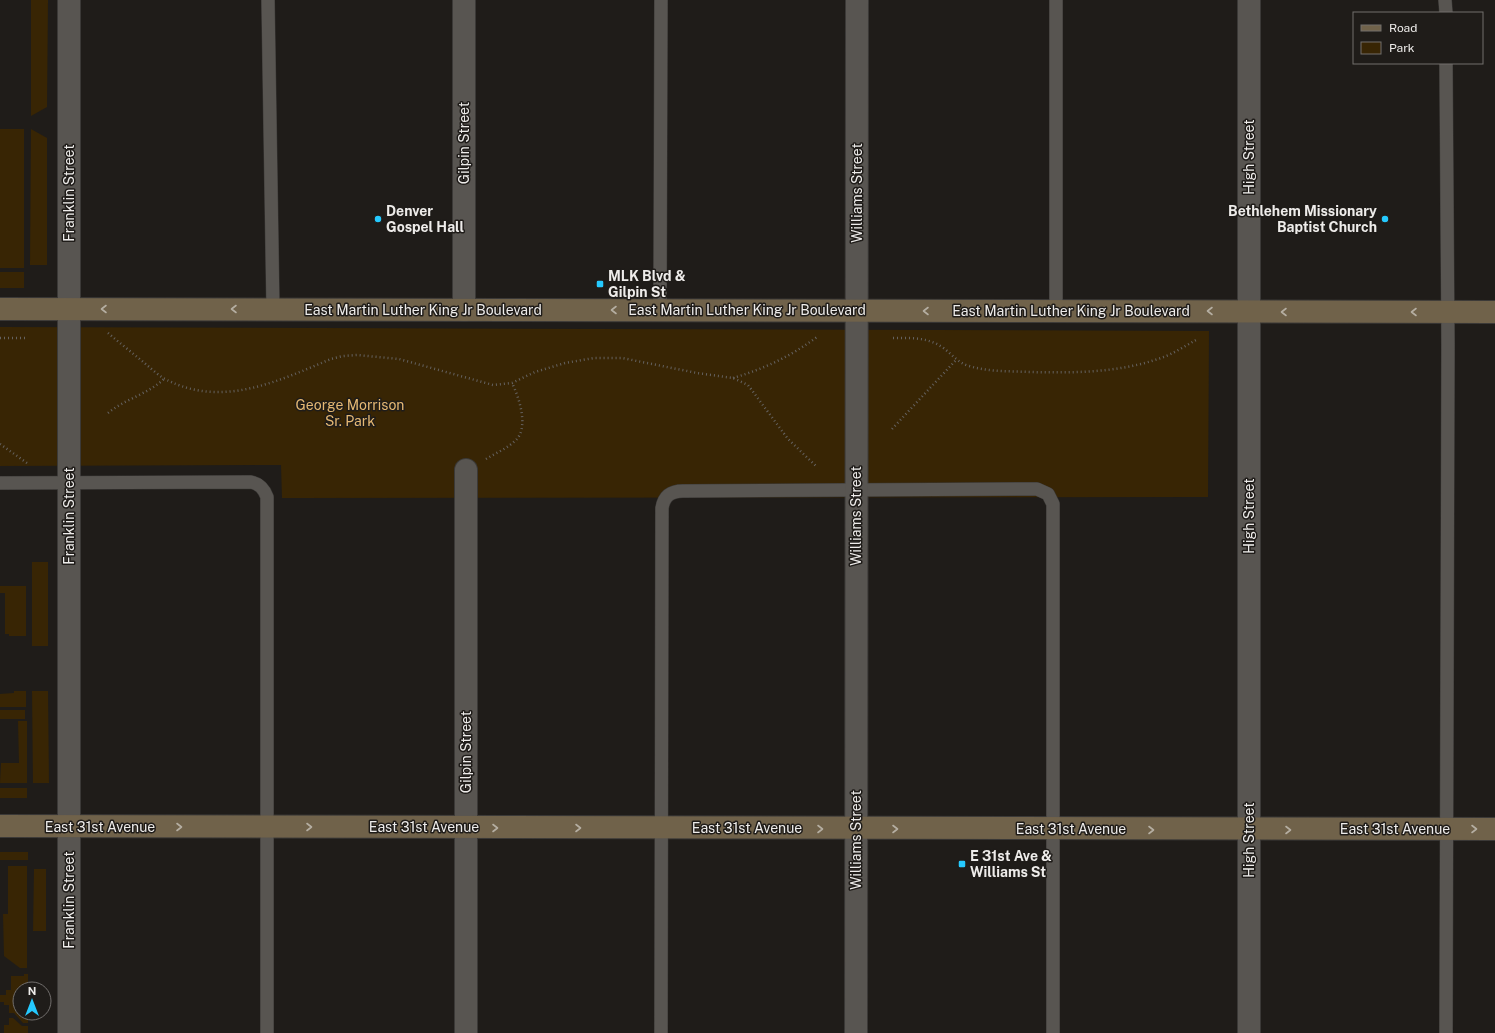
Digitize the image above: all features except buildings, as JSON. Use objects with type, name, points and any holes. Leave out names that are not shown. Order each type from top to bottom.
[{"type":"main road","name":"East Martin Luther King Jr Boulevard","points":[[0,309],[1495,312]]},
{"type":"main road","name":"East 31st Avenue","points":[[0,826],[1249,830],[1495,829]]},
{"type":"street","name":"Franklin Street","points":[[69,0],[69,1033]]},
{"type":"street","name":"Gilpin Street","points":[[464,0],[464,310]]},
{"type":"street","name":"Williams Street","points":[[856,1033],[857,0]]},
{"type":"street","name":"High Street","points":[[1249,0],[1249,1033]]},
{"type":"street","name":"Gilpin Street","points":[[466,470],[466,1033]]},
{"type":"lane","points":[[268,0],[273,310]]},
{"type":"lane","points":[[660,0],[660,310]]},
{"type":"lane","points":[[1056,0],[1056,311]]},
{"type":"lane","points":[[1446,0],[1446,12]]},
{"type":"lane","points":[[1446,64],[1448,312],[1446,1033]]},
{"type":"lane","points":[[0,483],[251,482],[262,487],[265,492],[267,505],[267,1033]]},
{"type":"lane","points":[[661,1033],[663,503],[671,493],[676,491],[1037,488],[1048,494],[1053,504],[1053,1033]]},
{"type":"path","points":[[108,333],[164,379],[195,390],[214,392],[234,392],[275,382],[331,359],[357,355],[399,359],[493,385],[512,383],[535,372],[565,363],[594,358],[622,358],[696,373],[733,378],[748,385],[788,439],[817,467]]},
{"type":"path","points":[[733,378],[756,371],[784,358],[796,352],[817,337]]},
{"type":"path","points":[[0,338],[28,338]]},
{"type":"path","points":[[893,338],[930,341],[943,348],[956,360],[967,366],[982,370],[1083,373],[1142,364],[1163,358],[1196,340]]},
{"type":"path","points":[[892,429],[956,360]]},
{"type":"path","points":[[108,413],[126,400],[158,385],[164,379]]},
{"type":"path","points":[[509,446],[521,434],[522,422],[512,383]]},
{"type":"path","points":[[0,444],[29,465]]},
{"type":"green space","points":[[31,0],[48,0],[47,107],[31,116]]},
{"type":"green space","points":[[0,129],[24,129],[24,268],[0,268]]},
{"type":"green space","points":[[31,129],[47,138],[47,265],[30,265]]},
{"type":"green space","points":[[0,272],[24,272],[24,288],[0,288]]},
{"type":"green space","name":"George Morrison Sr. Park","points":[[0,327],[1209,331],[1208,497],[282,498],[281,465],[0,466]]},
{"type":"green space","points":[[32,562],[48,562],[48,646],[32,646]]},
{"type":"green space","points":[[0,586],[26,586],[26,636],[9,636],[9,634],[5,634],[5,593],[0,593]]},
{"type":"green space","points":[[14,691],[26,691],[26,707],[0,707],[0,694],[14,693]]},
{"type":"green space","points":[[32,691],[48,691],[49,783],[33,783]]},
{"type":"green space","points":[[0,710],[25,710],[25,719],[0,719]]},
{"type":"green space","points":[[18,721],[27,721],[27,783],[0,783],[1,763],[19,763]]},
{"type":"green space","points":[[0,788],[27,788],[27,798],[0,798]]},
{"type":"green space","points":[[0,852],[28,852],[28,860],[0,860]]},
{"type":"green space","points":[[8,866],[27,866],[27,968],[20,968],[4,956],[3,914],[8,914]]},
{"type":"green space","points":[[34,869],[46,869],[46,931],[33,931]]},
{"type":"green space","points":[[24,974],[28,974],[28,981],[12,981],[12,1013],[9,1013],[9,1005],[4,1005],[4,1002],[0,1002],[0,995],[6,995],[6,990],[11,990],[11,976],[24,976]]},
{"type":"green space","points":[[9,1018],[12,1018],[12,1021],[16,1021],[22,1026],[28,1026],[28,1033],[4,1033],[4,1025],[9,1025]]},
{"type":"green space","points":[[21,1021],[28,1021],[28,1023],[23,1023]]},
{"type":"place","name":"Denver Gospel Hall","points":[[378,219]]},
{"type":"place","name":"Bethlehem Missionary Baptist Church","points":[[1385,219]]},
{"type":"place","name":"MLK Blvd & Gilpin St","points":[[600,284]]},
{"type":"place","name":"E 31st Ave & Williams St","points":[[962,864]]}]
